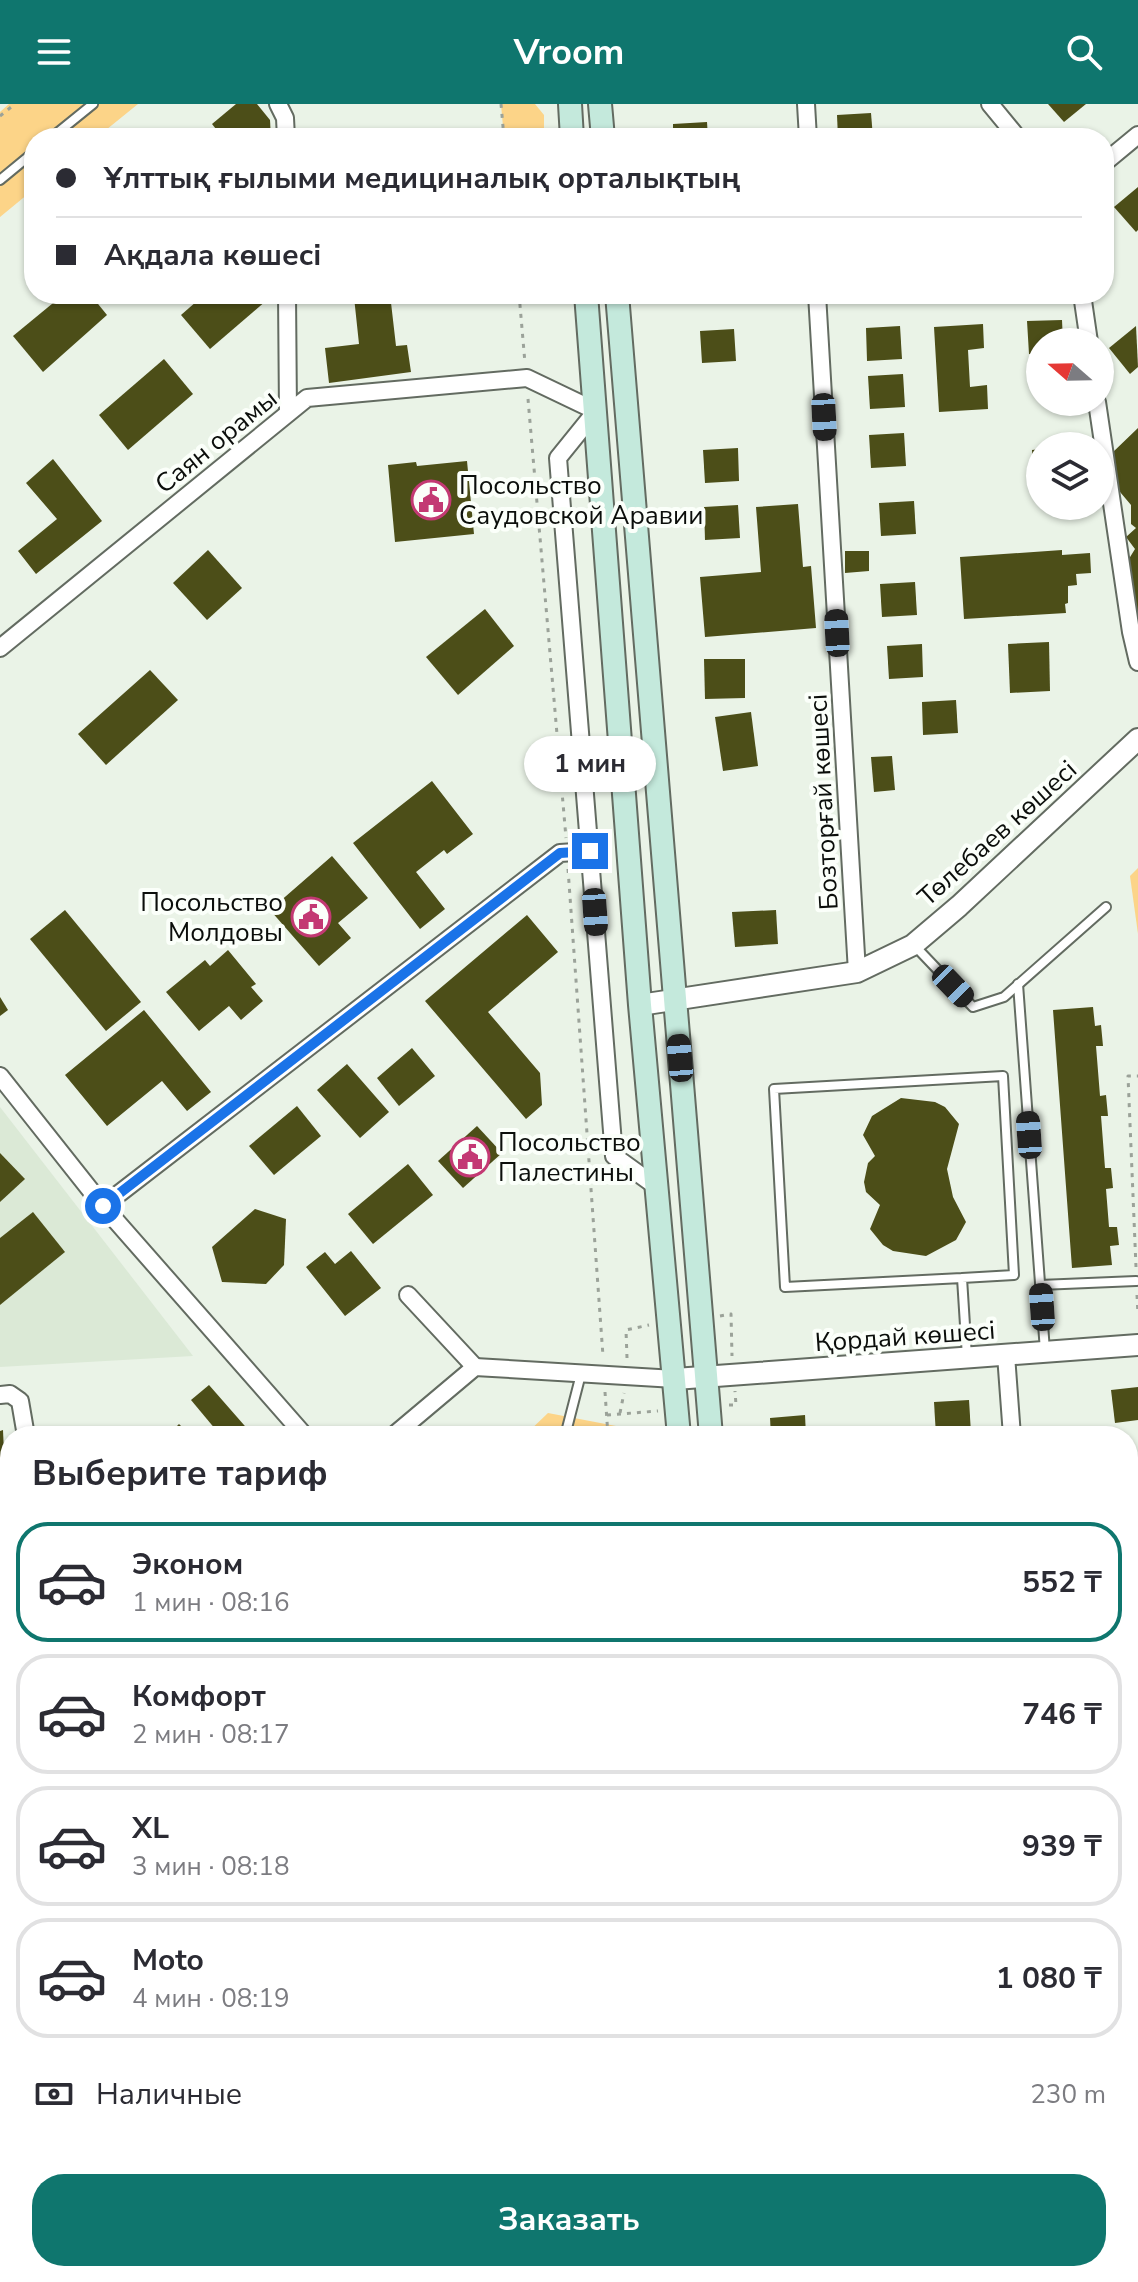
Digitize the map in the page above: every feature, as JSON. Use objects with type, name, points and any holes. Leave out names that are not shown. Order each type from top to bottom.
[{"type":"main road","points":[[570,104],[571,128]]},
{"type":"main road","points":[[600,104],[602,128]]},
{"type":"main road","points":[[587,304],[640,1005],[678,1426]]},
{"type":"main road","points":[[618,304],[710,1426]]},
{"type":"street","points":[[278,104],[285,118],[286,128]]},
{"type":"street","points":[[806,104],[807,128]]},
{"type":"street","points":[[990,104],[1010,128]]},
{"type":"street","points":[[1114,155],[1138,135]]},
{"type":"street","points":[[287,304],[288,413]]},
{"type":"street","name":"Бозторғай көшесі","points":[[818,304],[857,972]]},
{"type":"street","points":[[1083,304],[1087,328]]},
{"type":"street","points":[[527,378],[596,411],[558,458],[614,1156],[657,1187]]},
{"type":"street","name":"Саян орамы","points":[[0,648],[307,398],[527,378]]},
{"type":"street","points":[[1099,416],[1137,655]]},
{"type":"street","name":"Төлебаев көшесі","points":[[857,972],[913,945],[1138,739]]},
{"type":"street","points":[[103,1206],[560,853],[590,851]]},
{"type":"street","points":[[640,1005],[857,972]]},
{"type":"street","points":[[0,1076],[103,1206],[296,1426]]},
{"type":"street","points":[[408,1295],[475,1367]]},
{"type":"street","name":"Қордай көшесі","points":[[675,1379],[1138,1345]]},
{"type":"street","points":[[1006,1355],[1011,1426]]},
{"type":"street","points":[[405,1426],[475,1367],[675,1379]]},
{"type":"street","points":[[0,1395],[10,1394],[20,1401],[24,1426]]},
{"type":"lane","points":[[63,128],[93,104]]},
{"type":"lane","points":[[0,180],[24,160]]},
{"type":"lane","points":[[913,945],[973,1007],[1004,997],[1106,907]]},
{"type":"lane","points":[[1018,984],[1045,1352]]},
{"type":"lane","points":[[1003,1076],[1014,1275],[962,1278],[785,1287],[774,1089],[1003,1076]]},
{"type":"lane","points":[[962,1278],[967,1357]]},
{"type":"lane","points":[[1040,1285],[1136,1281]]},
{"type":"lane","points":[[568,1426],[581,1373]]},
{"type":"path","points":[[0,116],[15,104]]},
{"type":"path","points":[[501,104],[503,128]]},
{"type":"path","points":[[520,304],[567,852],[608,1426]]},
{"type":"path","points":[[1138,1076],[1128,1076],[1138,1315]]},
{"type":"path","points":[[607,1415],[620,1413]]},
{"type":"shaded area","points":[[9,104],[138,104],[108,128],[24,128],[24,197],[0,217],[0,112]]},
{"type":"shaded area","points":[[501,104],[535,104],[544,115],[544,128],[503,128]]},
{"type":"shaded area","points":[[1138,868],[1138,934],[1130,876]]},
{"type":"shaded area","points":[[0,1107],[193,1356],[0,1367]]},
{"type":"shaded area","points":[[548,1413],[616,1426],[534,1426]]},
{"type":"building","points":[[236,104],[257,104],[270,120],[270,128],[215,128],[212,124]]},
{"type":"building","points":[[1048,104],[1086,104],[1064,122]]},
{"type":"building","points":[[871,113],[872,128],[838,128],[837,115]]},
{"type":"building","points":[[707,122],[707,128],[673,128],[673,124]]},
{"type":"building","points":[[1138,187],[1138,230],[1136,232],[1114,207]]},
{"type":"building","points":[[52,304],[98,304],[107,315],[43,372],[13,336]]},
{"type":"building","points":[[194,304],[262,304],[210,349],[181,315]]},
{"type":"building","points":[[355,304],[391,304],[396,346],[407,345],[411,372],[329,383],[325,348],[359,344]]},
{"type":"building","points":[[1062,320],[1062,328],[1027,328],[1027,321]]},
{"type":"building","points":[[983,324],[984,348],[968,350],[970,387],[987,385],[988,409],[939,412],[934,327]]},
{"type":"building","points":[[900,326],[902,359],[867,361],[866,328]]},
{"type":"building","points":[[1136,326],[1138,367],[1130,374],[1114,354],[1114,344]]},
{"type":"building","points":[[734,329],[736,361],[702,363],[700,331]]},
{"type":"building","points":[[164,359],[193,394],[128,450],[99,415]]},
{"type":"building","points":[[903,374],[905,407],[870,409],[868,376]]},
{"type":"building","points":[[1138,428],[1138,617],[1127,562],[1135,549],[1126,537],[1136,528],[1131,524],[1131,505],[1115,486],[1114,451]]},
{"type":"building","points":[[904,433],[906,466],[871,468],[869,435]]},
{"type":"building","points":[[738,448],[739,481],[705,483],[703,450]]},
{"type":"building","points":[[53,459],[102,521],[36,574],[18,551],[57,519],[26,483]]},
{"type":"building","name":"Посольство Саудовской Аравии","points":[[467,461],[474,534],[395,542],[388,465],[416,462],[417,466]]},
{"type":"building","points":[[914,501],[916,534],[881,536],[879,503]]},
{"type":"building","points":[[798,504],[803,567],[811,566],[816,628],[705,637],[700,577],[761,572],[756,507]]},
{"type":"building","points":[[738,505],[740,538],[705,540],[704,507]]},
{"type":"building","points":[[208,550],[242,588],[207,620],[173,583]]},
{"type":"building","points":[[1062,550],[1062,555],[1090,553],[1091,573],[1076,574],[1077,585],[1068,586],[1066,613],[964,619],[960,557]]},
{"type":"building","points":[[845,551],[869,551],[869,571],[845,573]]},
{"type":"building","points":[[915,582],[917,615],[882,617],[880,584]]},
{"type":"building","points":[[485,609],[514,646],[458,695],[426,657]]},
{"type":"building","points":[[1049,642],[1050,691],[1010,693],[1008,644]]},
{"type":"building","points":[[922,644],[923,677],[889,679],[887,646]]},
{"type":"building","points":[[704,659],[745,659],[745,698],[705,699]]},
{"type":"building","points":[[150,670],[178,700],[106,765],[78,734]]},
{"type":"building","points":[[956,700],[958,733],[923,735],[922,702]]},
{"type":"building","points":[[751,712],[758,766],[723,771],[715,717]]},
{"type":"building","points":[[892,756],[895,790],[874,792],[871,757]]},
{"type":"building","points":[[432,781],[473,834],[447,854],[444,850],[416,872],[445,909],[420,929],[353,843]]},
{"type":"building","name":"Посольство Молдовы","points":[[332,856],[368,898],[338,923],[351,938],[319,966],[270,910]]},
{"type":"building","points":[[65,910],[141,1002],[106,1031],[30,939]]},
{"type":"building","points":[[776,910],[778,944],[735,947],[732,912]]},
{"type":"building","points":[[527,915],[558,952],[488,1012],[540,1073],[542,1105],[526,1119],[425,1001]]},
{"type":"building","points":[[228,950],[256,984],[251,987],[263,1001],[241,1020],[229,1006],[199,1031],[166,992],[205,960],[210,966]]},
{"type":"building","points":[[0,997],[8,1010],[0,1016]]},
{"type":"building","points":[[1093,1007],[1095,1026],[1101,1025],[1103,1046],[1096,1046],[1100,1096],[1106,1095],[1108,1116],[1101,1116],[1105,1168],[1111,1168],[1113,1188],[1106,1189],[1109,1227],[1117,1227],[1119,1245],[1110,1246],[1112,1265],[1072,1268],[1053,1010]]},
{"type":"building","points":[[144,1010],[211,1092],[187,1111],[162,1081],[107,1126],[65,1075]]},
{"type":"building","points":[[412,1048],[435,1076],[399,1106],[377,1078]]},
{"type":"building","points":[[347,1064],[389,1112],[360,1138],[317,1090]]},
{"type":"building","points":[[901,1098],[935,1102],[945,1107],[959,1124],[947,1169],[953,1197],[966,1222],[956,1240],[926,1256],[893,1251],[883,1245],[870,1229],[880,1205],[866,1192],[864,1182],[868,1163],[875,1156],[863,1135],[872,1116]]},
{"type":"building","points":[[297,1106],[321,1136],[274,1175],[249,1146]]},
{"type":"building","name":"Посольство Палестины","points":[[477,1126],[502,1153],[463,1188],[438,1161]]},
{"type":"building","points":[[0,1153],[25,1179],[0,1202]]},
{"type":"building","points":[[408,1164],[433,1195],[373,1244],[348,1214]]},
{"type":"building","points":[[255,1209],[286,1219],[284,1265],[266,1284],[222,1282],[212,1247]]},
{"type":"building","points":[[33,1212],[65,1252],[0,1305],[0,1238]]},
{"type":"building","points":[[351,1251],[381,1288],[345,1316],[306,1267],[325,1252],[335,1264]]},
{"type":"building","points":[[209,1385],[245,1426],[213,1426],[191,1400]]},
{"type":"building","points":[[1138,1387],[1138,1420],[1115,1423],[1111,1390]]},
{"type":"building","points":[[969,1400],[971,1426],[935,1426],[934,1402]]},
{"type":"building","points":[[805,1415],[806,1426],[770,1426],[770,1418]]},
{"type":"place","name":"Посольство Саудовской Аравии","points":[[431,500]]},
{"type":"place","name":"Посольство Молдовы","points":[[311,917]]},
{"type":"place","name":"Посольство Палестины","points":[[470,1157]]},
{"type":"route","points":[[103,1206],[560,853],[590,851]]}]
